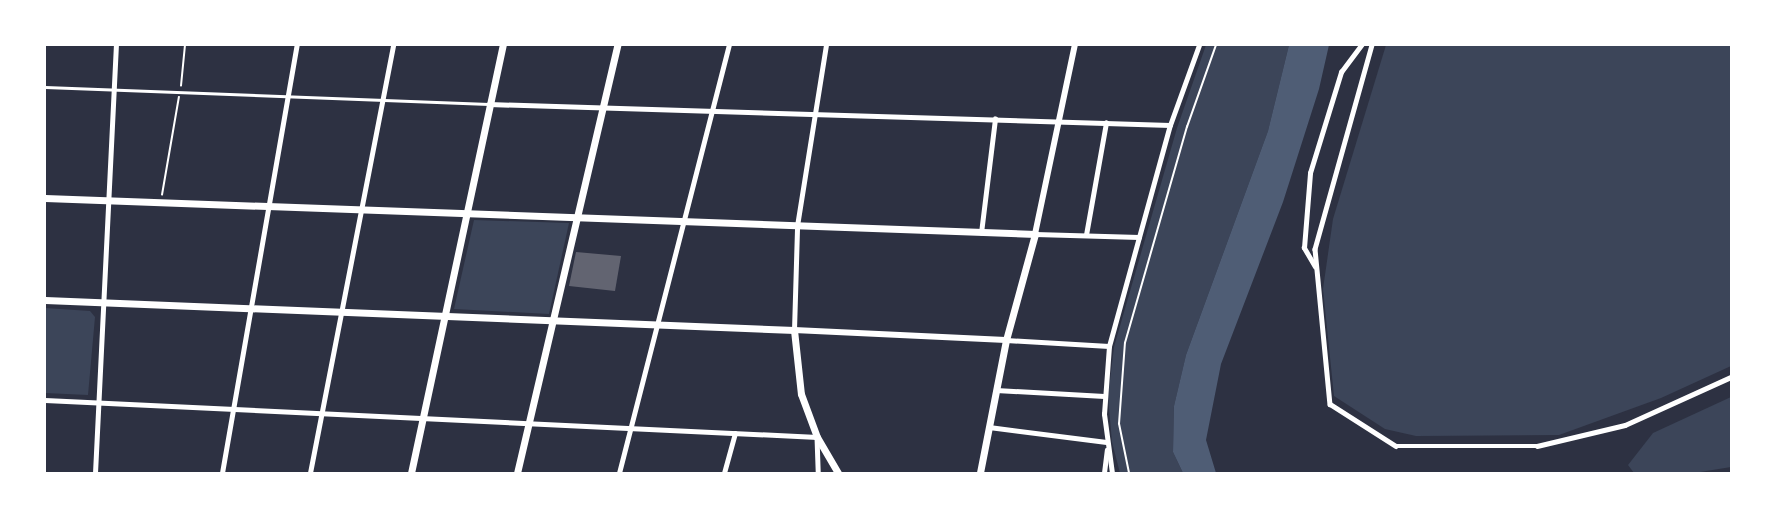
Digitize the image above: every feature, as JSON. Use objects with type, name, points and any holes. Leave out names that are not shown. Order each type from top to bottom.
[{"type":"main road","points":[[411,473],[469,213],[502,45]]},
{"type":"main road","points":[[518,473],[617,45]]},
{"type":"main road","points":[[980,473],[1006,340],[1035,234],[1075,45]]},
{"type":"main road","points":[[45,198],[1035,234]]},
{"type":"main road","points":[[45,300],[1006,340]]},
{"type":"main road","points":[[794,330],[801,394],[817,437],[838,473]]},
{"type":"street","points":[[94,473],[116,45]]},
{"type":"street","points":[[222,473],[297,45]]},
{"type":"street","points":[[310,473],[359,208],[393,45]]},
{"type":"street","points":[[619,473],[729,45]]},
{"type":"street","points":[[794,330],[797,226],[813,113],[826,45]]},
{"type":"street","points":[[1112,473],[1106,442],[1104,396],[1109,346],[1170,125],[1199,45]]},
{"type":"street","points":[[1316,268],[1304,248],[1310,173],[1341,72],[1361,45]]},
{"type":"street","points":[[1372,45],[1315,249],[1330,404],[1396,446],[1537,446],[1625,425],[1731,377]]},
{"type":"street","points":[[45,87],[381,101],[713,109],[1170,125]]},
{"type":"street","points":[[981,233],[995,119]]},
{"type":"street","points":[[1086,235],[1106,123]]},
{"type":"street","points":[[1035,234],[1139,237]]},
{"type":"street","points":[[1006,340],[1109,346]]},
{"type":"street","points":[[996,390],[1104,396]]},
{"type":"street","points":[[45,400],[424,416],[630,429],[817,437],[818,473]]},
{"type":"street","points":[[989,427],[1106,442]]},
{"type":"street","points":[[724,473],[735,433]]},
{"type":"street","points":[[1104,473],[1107,450]]},
{"type":"path","points":[[161,203],[180,92],[185,45]]},
{"type":"path","points":[[1129,473],[1119,424],[1125,343],[1186,127],[1216,45]]},
{"type":"shaded area","points":[[1206,45],[1289,45],[1268,131],[1186,355],[1174,406],[1173,452],[1183,473],[1120,473],[1112,442],[1108,397],[1114,347],[1177,128]]},
{"type":"shaded area","points":[[1289,45],[1329,45],[1319,89],[1283,202],[1221,364],[1206,440],[1216,473],[1183,473],[1173,452],[1174,406],[1186,355],[1268,131]]},
{"type":"shaded area","points":[[1386,45],[1731,45],[1731,366],[1661,398],[1559,435],[1416,436],[1385,429],[1334,396],[1323,289],[1333,219]]},
{"type":"shaded area","points":[[474,220],[569,223],[549,314],[454,309]]},
{"type":"shaded area","points":[[45,308],[90,311],[95,317],[88,395],[45,393]]},
{"type":"shaded area","points":[[1731,397],[1731,467],[1694,473],[1634,473],[1628,465],[1653,433]]},
{"type":"building","points":[[576,252],[621,256],[615,291],[569,286]]}]
